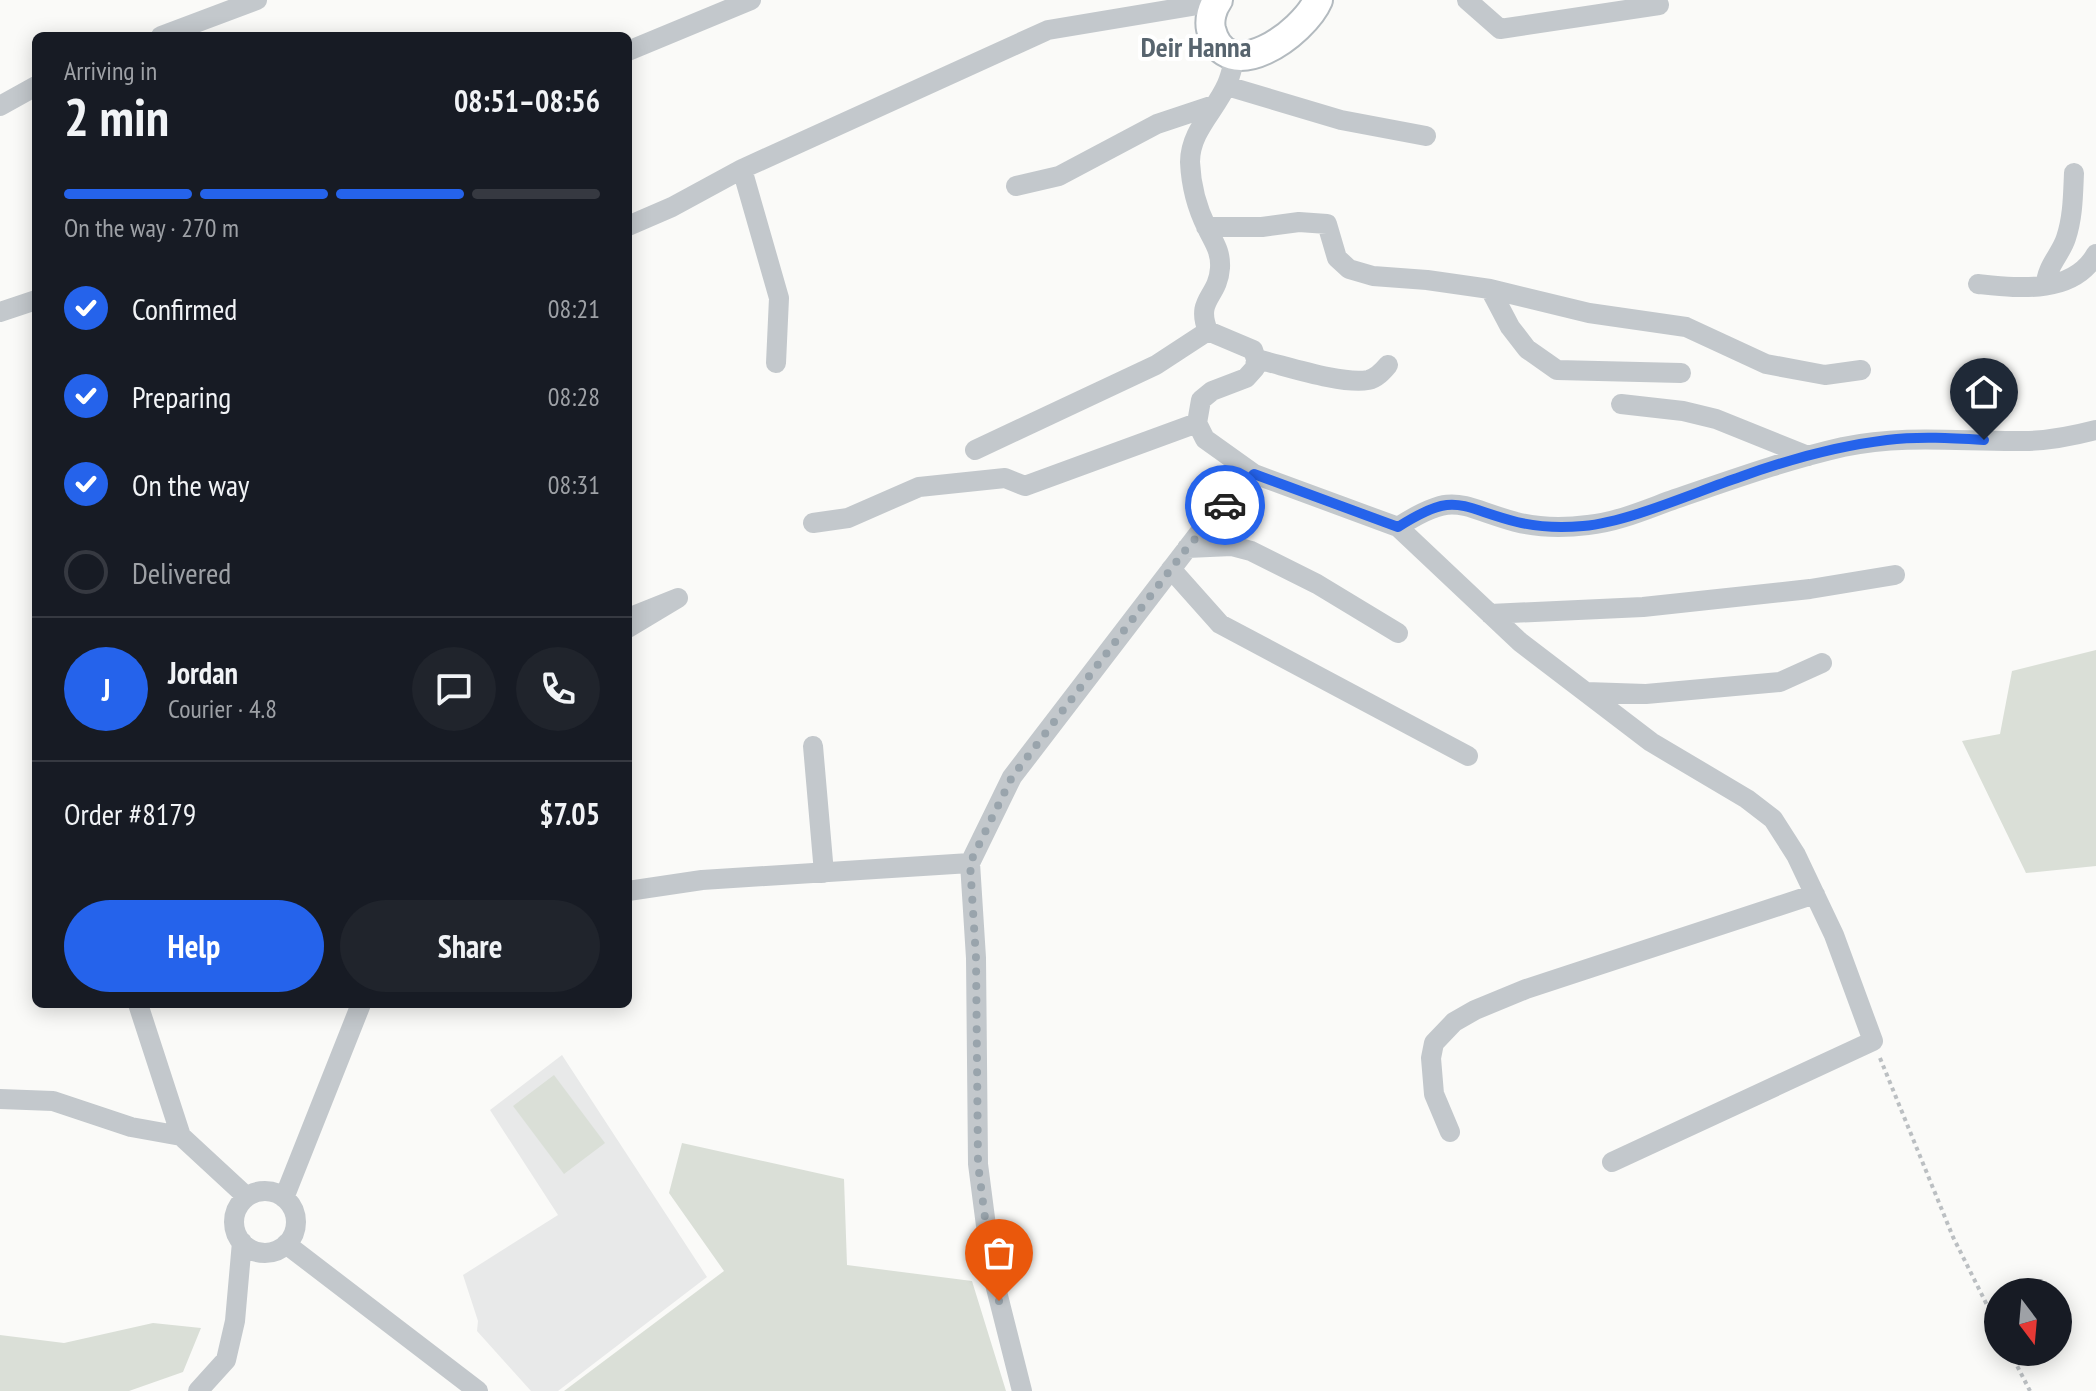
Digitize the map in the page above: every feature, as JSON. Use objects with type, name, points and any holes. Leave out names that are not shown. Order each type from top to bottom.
[{"type":"street","points":[[172,32],[257,0]]},
{"type":"street","points":[[632,49],[751,0]]},
{"type":"street","points":[[632,224],[672,207],[742,169],[1048,30],[1217,1],[1210,24],[1214,38],[1225,52],[1255,54],[1277,45],[1299,28],[1318,0]]},
{"type":"street","points":[[1467,0],[1500,29],[1659,5]]},
{"type":"street","points":[[1236,54],[1227,86],[1198,130],[1190,158],[1193,189],[1206,227],[1219,251],[1217,286],[1203,308],[1203,318],[1208,331],[1253,350],[1256,359],[1255,368],[1246,378],[1212,391],[1201,400],[1197,423],[1205,439],[1254,474],[1398,527],[1520,642],[1651,742],[1747,799],[1773,819],[1796,855],[1834,935],[1873,1041],[1612,1162]]},
{"type":"street","points":[[1227,86],[1341,120],[1426,136]]},
{"type":"street","points":[[0,106],[32,88]]},
{"type":"street","points":[[1016,186],[1059,176],[1157,124],[1214,105]]},
{"type":"street","points":[[742,169],[779,298],[776,363]]},
{"type":"street","points":[[2046,285],[2049,269],[2065,242],[2071,219],[2074,173]]},
{"type":"street","points":[[1206,227],[1262,227],[1299,222],[1327,224],[1337,258],[1349,269],[1373,276],[1490,289],[1577,311],[1686,327],[1766,364],[1825,375],[1861,370]]},
{"type":"street","points":[[1978,284],[2017,288],[2046,285],[2078,275],[2090,265],[2096,254]]},
{"type":"street","points":[[1490,289],[1510,327],[1527,349],[1557,370],[1681,373]]},
{"type":"street","points":[[0,312],[32,301]]},
{"type":"street","points":[[975,450],[1156,365],[1208,331]]},
{"type":"street","points":[[1256,359],[1338,378],[1369,380],[1382,373],[1388,365]]},
{"type":"street","points":[[1621,404],[1683,411],[1716,419],[1808,456]]},
{"type":"street","points":[[813,523],[848,518],[919,487],[1005,478],[1025,486],[1197,423]]},
{"type":"street","points":[[1398,527],[1424,510],[1458,504],[1516,522],[1542,526],[1593,525],[1808,456],[1888,440],[1927,438],[2026,442],[2096,430]]},
{"type":"street","points":[[1022,1391],[992,1272],[978,1164],[976,958],[970,863],[1012,777],[1187,548],[1254,474]]},
{"type":"street","points":[[1187,548],[1232,546],[1251,551],[1317,584],[1398,633]]},
{"type":"street","points":[[1171,569],[1220,624],[1468,756]]},
{"type":"street","points":[[1490,614],[1643,607],[1810,589],[1895,575]]},
{"type":"street","points":[[632,616],[678,598],[632,626]]},
{"type":"street","points":[[1586,692],[1646,694],[1780,682],[1822,663]]},
{"type":"street","points":[[813,746],[824,873]]},
{"type":"street","points":[[632,890],[702,880],[970,863]]},
{"type":"street","points":[[1450,1132],[1434,1094],[1431,1058],[1434,1043],[1454,1022],[1526,989],[1815,894]]},
{"type":"street","points":[[139,1008],[181,1136],[247,1197]]},
{"type":"street","points":[[284,1198],[359,1008]]},
{"type":"street","points":[[0,1099],[53,1101],[131,1127],[181,1136]]},
{"type":"street","points":[[266,1191],[284,1198],[295,1215],[292,1236],[286,1244],[267,1252],[257,1252],[242,1242],[233,1222],[235,1212],[247,1197],[266,1191]]},
{"type":"street","points":[[198,1391],[226,1360],[235,1321],[242,1242]]},
{"type":"street","points":[[286,1244],[478,1391]]},
{"type":"path","points":[[1873,1041],[1953,1237],[1984,1299]]},
{"type":"path","points":[[2017,1366],[2030,1391]]},
{"type":"shaded area","points":[[2096,650],[2096,866],[2026,873],[1962,741],[2000,734],[2012,671]]},
{"type":"shaded area","points":[[562,1055],[707,1277],[558,1391],[531,1391],[477,1331],[478,1321],[463,1275],[558,1215],[490,1110]]},
{"type":"shaded area","points":[[554,1075],[605,1143],[564,1174],[513,1106]]},
{"type":"shaded area","points":[[682,1143],[844,1179],[847,1265],[972,1281],[1006,1391],[564,1391],[724,1271],[669,1193]]},
{"type":"shaded area","points":[[153,1323],[201,1328],[183,1372],[129,1391],[0,1391],[0,1335],[64,1343]]},
{"type":"way so far","points":[[999,1301],[992,1272],[978,1164],[976,958],[970,863],[1012,777],[1187,548],[1225,505]]},
{"type":"district","name":"Deir Hanna","points":[[1196,47]]},
{"type":"route","points":[[1225,505],[1254,474],[1398,527],[1424,510],[1458,504],[1476,507],[1516,522],[1567,527],[1593,525],[1775,465],[1844,447],[1927,438],[1984,440]]}]
